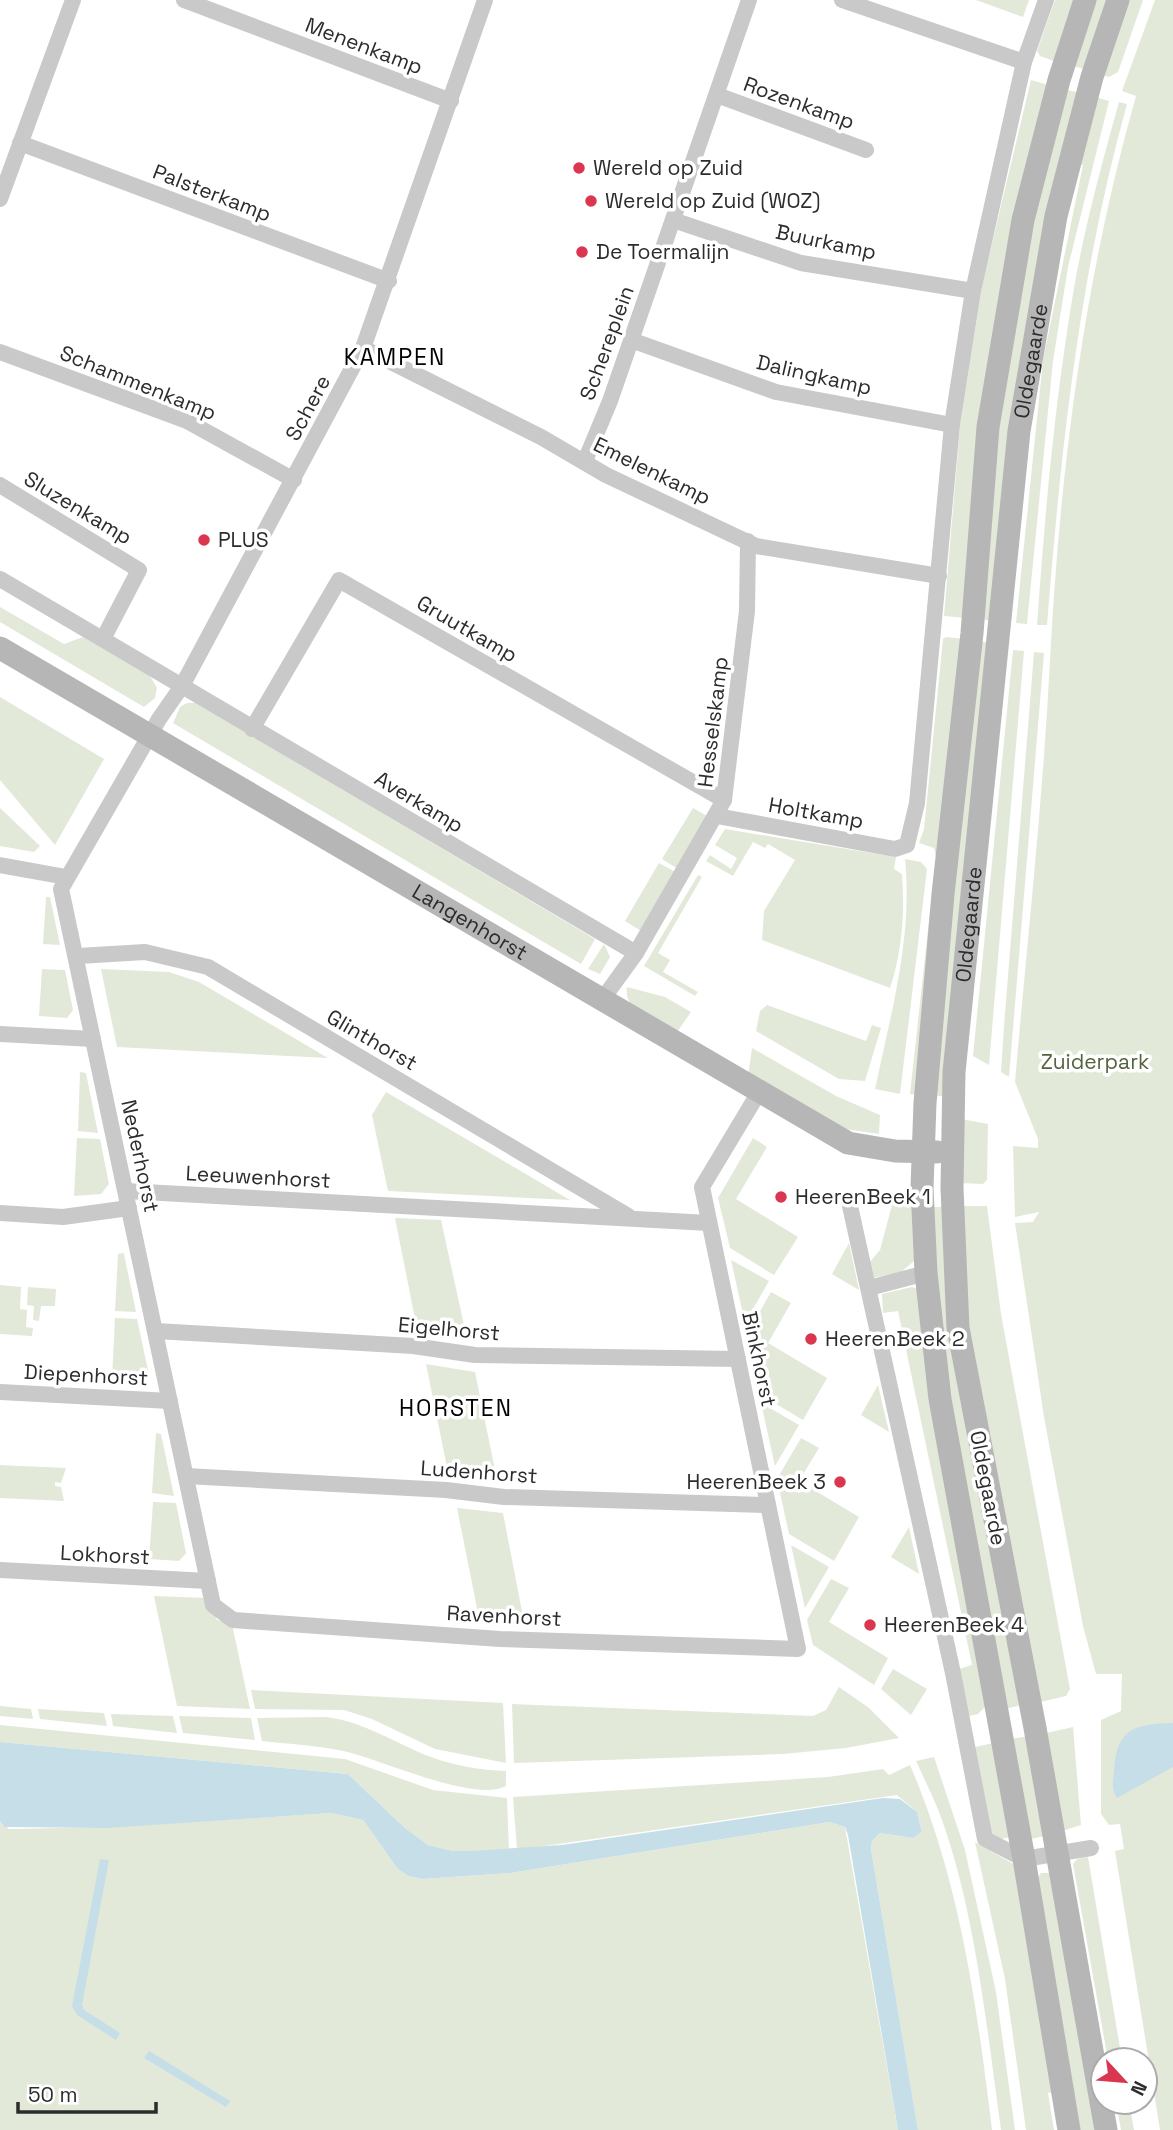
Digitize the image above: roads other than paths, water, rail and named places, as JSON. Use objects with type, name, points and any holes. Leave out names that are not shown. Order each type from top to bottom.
[{"type":"main road","name":"Oldegaarde","points":[[1069,2130],[1024,1859],[940,1399],[926,1273],[923,1152],[942,907],[972,633],[988,427],[1023,220],[1059,80],[1085,0]]},
{"type":"main road","name":"Oldegaarde","points":[[1106,2130],[958,1328],[953,1151],[954,1072],[1018,431],[1056,216],[1092,77],[1118,0]]},
{"type":"main road","name":"Langenhorst","points":[[0,648],[848,1143],[895,1151],[953,1151]]},
{"type":"street","points":[[0,199],[73,0]]},
{"type":"street","name":"Menenkamp","points":[[184,0],[451,101]]},
{"type":"street","name":"Schere","points":[[149,736],[182,686],[363,348],[389,281],[485,0]]},
{"type":"street","name":"Schereplein","points":[[584,461],[631,340],[749,0]]},
{"type":"street","points":[[842,0],[1024,62]]},
{"type":"street","points":[[939,576],[952,425],[973,291],[1024,62],[1046,0]]},
{"type":"street","name":"Rozenkamp","points":[[717,95],[866,150]]},
{"type":"street","name":"Palsterkamp","points":[[20,143],[389,281]]},
{"type":"street","name":"Buurkamp","points":[[673,220],[801,263],[973,291]]},
{"type":"street","name":"Dalingkamp","points":[[631,340],[776,392],[952,425]]},
{"type":"street","name":"Emelenkamp","points":[[363,348],[584,461],[606,475],[748,541],[782,550],[939,576]]},
{"type":"street","name":"Schammenkamp","points":[[0,352],[187,421],[294,480]]},
{"type":"street","name":"Sluzenkamp","points":[[0,485],[139,570],[103,639]]},
{"type":"street","name":"Hesselskamp","points":[[602,1000],[636,953],[724,800],[746,624],[748,541]]},
{"type":"street","name":"Holtkamp","points":[[717,816],[895,849],[907,845],[917,803],[939,576]]},
{"type":"street","points":[[0,579],[182,686]]},
{"type":"street","name":"Gruutkamp","points":[[251,729],[339,580],[724,800]]},
{"type":"street","name":"Averkamp","points":[[182,686],[636,953]]},
{"type":"street","points":[[0,865],[66,877],[149,736]]},
{"type":"street","name":"Nederhorst","points":[[66,877],[61,889],[78,956],[93,1039],[213,1605]]},
{"type":"street","name":"Glinthorst","points":[[78,956],[145,952],[208,967],[628,1216]]},
{"type":"street","points":[[0,1034],[93,1039]]},
{"type":"street","name":"Binkhorst","points":[[759,1092],[702,1187],[798,1648]]},
{"type":"street","name":"Leeuwenhorst","points":[[126,1191],[388,1205]]},
{"type":"street","name":"Glinthorst","points":[[388,1205],[628,1216],[709,1223]]},
{"type":"street","points":[[850,1206],[956,1686],[985,1839],[1024,1859],[1091,1848]]},
{"type":"street","points":[[0,1213],[63,1217],[129,1208]]},
{"type":"street","points":[[869,1287],[926,1273]]},
{"type":"street","name":"Eigelhorst","points":[[156,1331],[413,1346],[475,1355],[738,1359]]},
{"type":"street","name":"Diepenhorst","points":[[0,1392],[170,1401]]},
{"type":"street","name":"Ludenhorst","points":[[186,1476],[446,1490],[504,1497],[768,1505]]},
{"type":"street","name":"Lokhorst","points":[[0,1570],[208,1581]]},
{"type":"street","name":"Ravenhorst","points":[[213,1605],[233,1620],[500,1639],[798,1648]]},
{"type":"water","points":[[1173,1723],[1173,1767],[1117,1798],[1113,1789],[1113,1778],[1116,1757],[1124,1737],[1138,1727]]},
{"type":"water","points":[[0,1742],[348,1774],[405,1828],[428,1845],[453,1851],[562,1845],[883,1798],[900,1799],[917,1812],[922,1832],[913,1838],[880,1833],[872,1841],[871,1849],[918,2130],[898,2130],[845,1827],[830,1822],[510,1873],[423,1879],[408,1876],[397,1868],[363,1820],[331,1813],[108,1828],[5,1827],[0,1821]]},
{"type":"water","points":[[100,1859],[109,1860],[82,2005],[84,2010],[120,2033],[116,2040],[77,2015],[72,2006]]},
{"type":"water","points":[[149,2051],[230,2101],[226,2107],[144,2058]]},
{"type":"place","name":"Wereld op Zuid","points":[[579,168]]},
{"type":"place","name":"Wereld op Zuid (WOZ)","points":[[591,201]]},
{"type":"place","name":"De Toermalijn","points":[[582,252]]},
{"type":"place","name":"PLUS","points":[[204,540]]},
{"type":"place","name":"HeerenBeek 1","points":[[781,1197]]},
{"type":"place","name":"HeerenBeek 2","points":[[811,1339]]},
{"type":"place","name":"HeerenBeek 3","points":[[840,1482]]},
{"type":"place","name":"HeerenBeek 4","points":[[870,1625]]},
{"type":"district","name":"KAMPEN","points":[[395,357]]},
{"type":"district","name":"HORSTEN","points":[[456,1408]]},
{"type":"park label","name":"Zuiderpark","points":[[1095,1062]]}]
